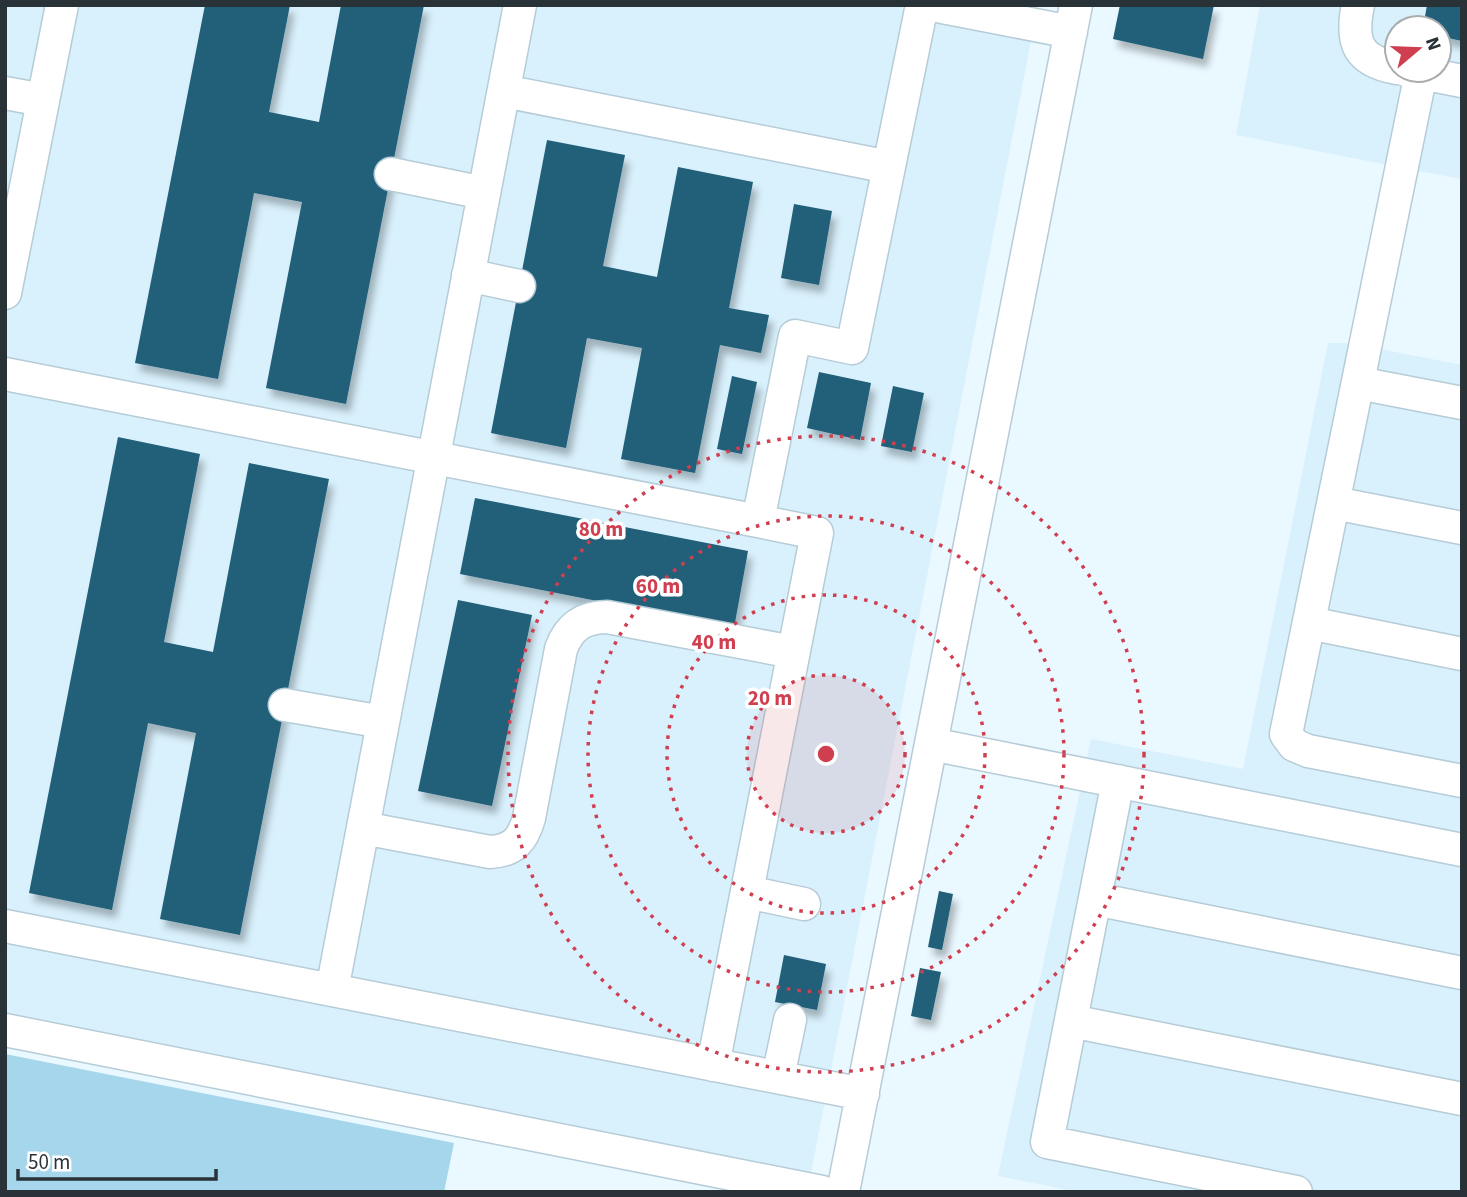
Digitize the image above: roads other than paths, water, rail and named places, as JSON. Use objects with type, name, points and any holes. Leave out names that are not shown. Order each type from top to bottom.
[{"type":"street","points":[[5,293],[62,5]]},
{"type":"street","points":[[332,990],[520,5]]},
{"type":"street","points":[[758,521],[795,336],[852,348],[922,5]]},
{"type":"street","points":[[844,1192],[1074,19],[932,5]]},
{"type":"street","points":[[1358,5],[1354,25],[1361,51],[1375,62],[1383,64]]},
{"type":"street","points":[[1406,84],[1358,383],[1286,734],[1294,745],[1308,751],[1462,781]]},
{"type":"street","points":[[504,91],[889,167]]},
{"type":"street","points":[[5,93],[43,100]]},
{"type":"street","points":[[391,174],[484,193]]},
{"type":"street","points":[[468,275],[519,286]]},
{"type":"street","points":[[5,374],[817,533],[713,1065]]},
{"type":"street","points":[[1358,383],[1462,403]]},
{"type":"street","points":[[1334,503],[1462,528]]},
{"type":"street","points":[[363,828],[491,852],[506,850],[520,841],[529,818],[561,649],[572,629],[584,621],[607,617],[793,652]]},
{"type":"street","points":[[1309,624],[1462,654]]},
{"type":"street","points":[[285,705],[383,722]]},
{"type":"street","points":[[931,744],[1462,850]]},
{"type":"street","points":[[1118,781],[1047,1142],[1296,1192]]},
{"type":"street","points":[[747,892],[804,904]]},
{"type":"street","points":[[1095,899],[1462,973]]},
{"type":"street","points":[[5,926],[863,1094]]},
{"type":"street","points":[[778,1077],[790,1020]]},
{"type":"street","points":[[1071,1021],[1462,1098]]},
{"type":"street","points":[[5,1030],[822,1192]]}]
